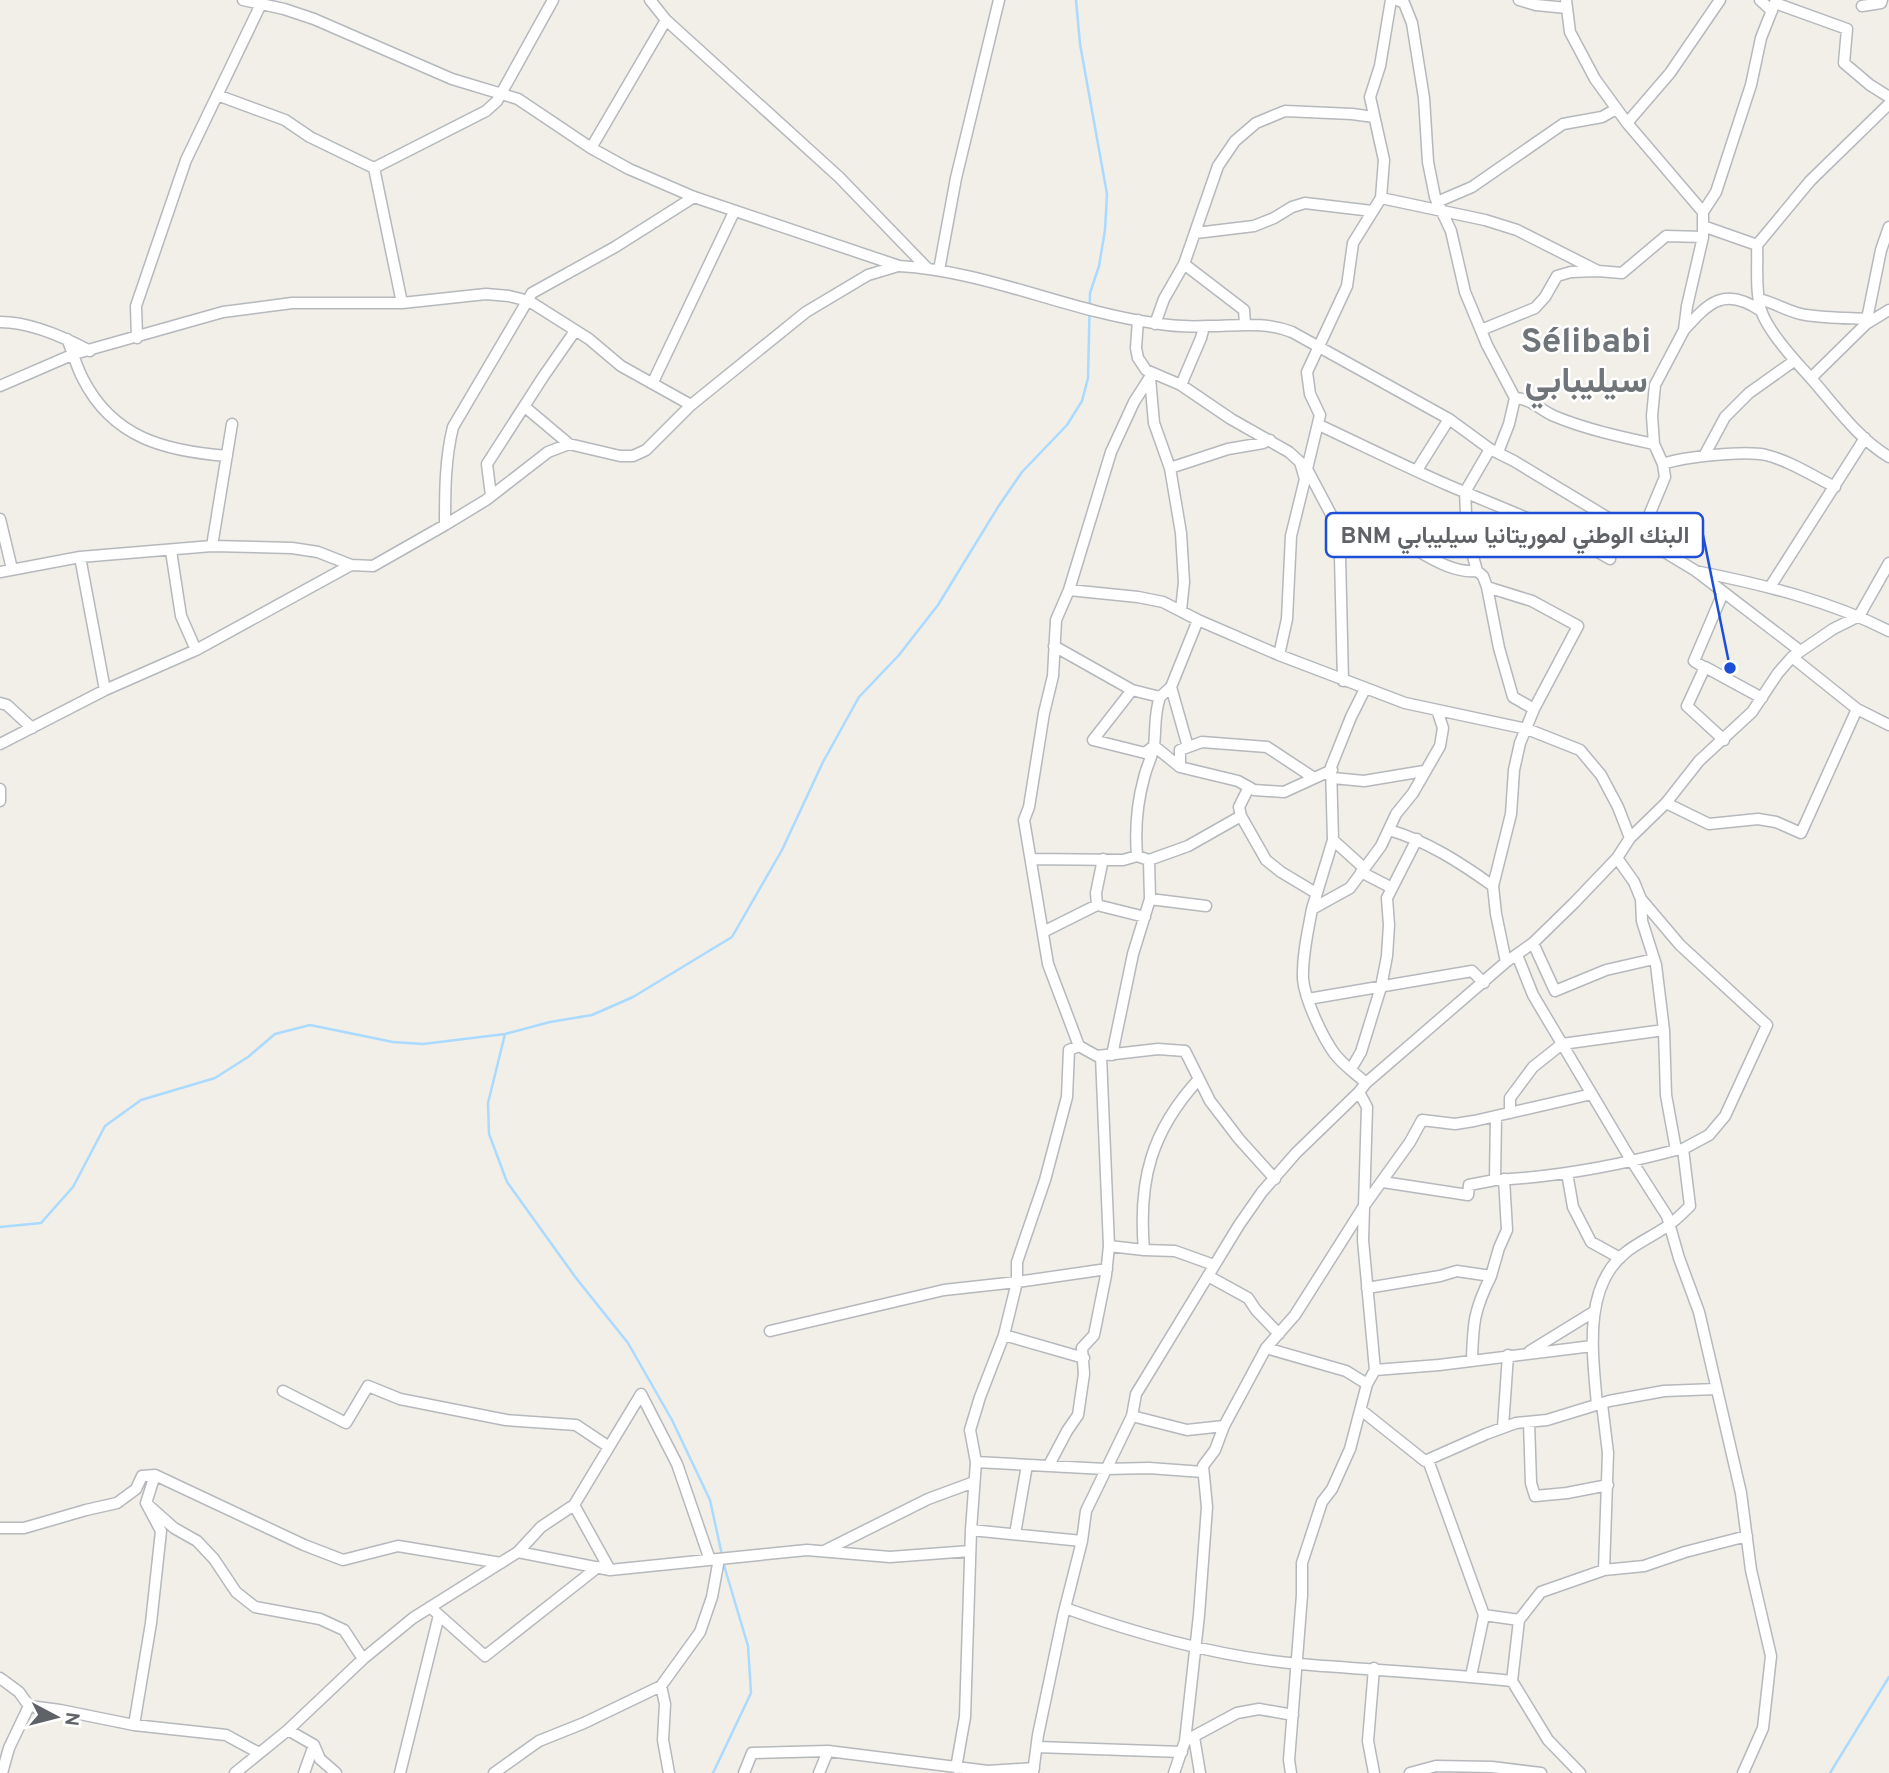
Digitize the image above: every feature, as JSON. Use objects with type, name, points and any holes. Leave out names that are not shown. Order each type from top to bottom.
[{"type":"street","points":[[243,0],[314,19],[452,79],[518,99],[590,148],[629,169],[694,197],[898,266],[939,270],[1155,324],[1203,327],[1245,324],[1276,326],[1320,347],[1449,419],[1494,451],[1696,571],[1857,709],[1889,725]]},
{"type":"street","points":[[374,168],[486,111],[502,94],[553,0]]},
{"type":"street","points":[[650,0],[666,20],[839,177],[927,268]]},
{"type":"street","points":[[939,270],[956,178],[999,0]]},
{"type":"street","points":[[1279,655],[1287,619],[1292,536],[1309,480],[1307,469],[1320,415],[1310,394],[1307,372],[1347,286],[1353,243],[1381,198],[1384,160],[1370,97],[1380,66],[1394,0],[1404,3],[1412,23],[1424,98],[1429,162],[1439,207],[1451,231],[1465,292],[1515,398],[1509,424],[1465,492],[1467,534],[1477,571],[1483,576],[1487,587],[1499,648],[1513,697],[1534,709]]},
{"type":"street","points":[[1519,0],[1567,4],[1570,32],[1595,79],[1627,123],[1703,212]]},
{"type":"street","points":[[1627,123],[1670,73],[1720,0]]},
{"type":"street","points":[[1760,0],[1847,29],[1844,63],[1889,97]]},
{"type":"street","points":[[1862,6],[1881,3],[1882,0]]},
{"type":"street","points":[[136,338],[136,306],[186,160],[261,4]]},
{"type":"street","points":[[1684,330],[1703,232],[1703,212],[1716,192],[1751,85],[1761,38],[1774,5]]},
{"type":"street","points":[[590,148],[666,20]]},
{"type":"street","points":[[217,95],[285,120],[310,137],[374,168]]},
{"type":"street","points":[[1761,311],[1757,245],[1810,181],[1889,104]]},
{"type":"street","points":[[1439,207],[1563,124],[1602,117],[1616,109]]},
{"type":"street","points":[[1155,324],[1164,299],[1184,264],[1218,166],[1235,141],[1256,123],[1284,111],[1302,110],[1374,117]]},
{"type":"street","points":[[374,168],[402,303]]},
{"type":"street","points":[[445,525],[445,490],[453,427],[533,293],[615,247],[694,197]]},
{"type":"street","points":[[1381,198],[1439,207],[1517,230],[1598,271]]},
{"type":"street","points":[[1195,233],[1254,226],[1305,203],[1372,211]]},
{"type":"street","points":[[653,382],[734,212]]},
{"type":"street","points":[[1867,322],[1881,250],[1889,228]]},
{"type":"street","points":[[1481,330],[1535,308],[1557,276],[1571,272],[1622,273],[1666,236],[1703,232],[1757,245]]},
{"type":"street","points":[[1184,264],[1244,310],[1245,324]]},
{"type":"street","points":[[525,407],[569,444],[606,454],[633,456],[646,450],[691,405],[806,312],[868,275],[898,266]]},
{"type":"street","points":[[0,386],[74,354],[223,312],[292,303],[402,303],[486,294],[529,301],[621,366],[691,405]]},
{"type":"street","points":[[1640,537],[1665,477],[1654,443],[1652,415],[1655,385],[1684,330],[1715,300],[1732,299],[1753,305],[1761,311],[1794,361],[1821,392],[1865,438],[1889,457]]},
{"type":"street","points":[[1759,299],[1805,315],[1867,322]]},
{"type":"street","points":[[1811,378],[1867,322],[1889,310]]},
{"type":"street","points":[[1138,320],[1138,358],[1141,366],[1151,376],[1181,385],[1231,419],[1289,452],[1300,462],[1334,520],[1340,556],[1343,681]]},
{"type":"street","points":[[0,322],[22,325],[67,338],[90,351]]},
{"type":"street","points":[[1181,385],[1203,327]]},
{"type":"street","points":[[491,496],[487,464],[575,331]]},
{"type":"street","points":[[67,338],[81,376],[98,405],[127,431],[148,441],[191,453],[227,456]]},
{"type":"street","points":[[1704,456],[1725,417],[1749,393],[1794,361]]},
{"type":"street","points":[[1151,376],[1154,424],[1170,468],[1181,533],[1184,582],[1181,610]]},
{"type":"street","points":[[1151,376],[1134,402],[1111,452],[1069,590],[1056,620],[1053,676],[1024,820],[1048,964],[1079,1046],[1097,1056],[1158,1049],[1185,1051],[1217,1110],[1275,1179]]},
{"type":"street","points":[[1515,398],[1521,398],[1554,416],[1621,437],[1654,443]]},
{"type":"street","points":[[1417,470],[1449,419]]},
{"type":"street","points":[[212,546],[232,424]]},
{"type":"street","points":[[1319,425],[1573,539],[1610,559]]},
{"type":"street","points":[[1770,587],[1865,438]]},
{"type":"street","points":[[1170,468],[1228,449],[1270,440]]},
{"type":"street","points":[[0,572],[80,557],[212,546],[292,548],[318,552],[351,565],[373,566],[491,496],[548,452],[569,444]]},
{"type":"street","points":[[1289,452],[1310,452]]},
{"type":"street","points":[[1663,464],[1704,456],[1762,454],[1782,460],[1835,487]]},
{"type":"street","points":[[0,519],[12,569]]},
{"type":"street","points":[[1334,520],[1390,536],[1456,569],[1465,572],[1477,571]]},
{"type":"street","points":[[171,551],[181,616],[196,650]]},
{"type":"street","points":[[80,557],[105,690]]},
{"type":"street","points":[[744,1773],[752,1753],[828,1751],[956,1768],[1033,1771],[1086,1511],[1132,1416],[1136,1394],[1262,1192],[1296,1153],[1366,1083],[1506,962],[1533,943],[1617,858],[1630,838],[1666,803],[1699,761],[1752,712],[1778,673],[1796,654],[1833,629],[1859,616],[1889,563]]},
{"type":"street","points":[[0,744],[105,690],[196,650],[351,565]]},
{"type":"street","points":[[1696,571],[1770,587],[1859,616],[1889,631]]},
{"type":"street","points":[[1487,587],[1532,601],[1578,626],[1534,709],[1520,743],[1514,770],[1511,814],[1493,886],[1506,962]]},
{"type":"street","points":[[1069,590],[1163,601],[1198,620],[1343,681],[1405,703],[1527,729],[1580,750],[1601,775],[1630,838]]},
{"type":"street","points":[[1723,593],[1694,661],[1762,698]]},
{"type":"street","points":[[1137,856],[1138,810],[1143,779],[1154,746],[1155,713],[1160,697],[1171,687],[1198,620]]},
{"type":"street","points":[[1054,646],[1132,690],[1160,697]]},
{"type":"street","points":[[1704,668],[1687,706],[1724,740]]},
{"type":"street","points":[[1171,687],[1188,747]]},
{"type":"street","points":[[1366,689],[1350,717],[1332,774],[1333,840],[1312,909],[1303,963],[1303,981],[1308,999],[1323,1034],[1335,1055],[1366,1083]]},
{"type":"street","points":[[1132,690],[1093,740],[1145,753],[1154,746]]},
{"type":"street","points":[[0,703],[7,705],[32,728]]},
{"type":"street","points":[[1666,803],[1709,824],[1758,819],[1776,822],[1801,833],[1857,709]]},
{"type":"street","points":[[1312,909],[1350,887],[1381,846],[1396,814],[1413,793],[1440,746],[1443,728],[1437,710]]},
{"type":"street","points":[[1180,766],[1180,750],[1202,742],[1267,747],[1314,778]]},
{"type":"street","points":[[1154,746],[1180,766],[1238,781],[1254,790],[1284,792],[1314,778],[1332,774],[1364,781],[1424,771]]},
{"type":"street","points":[[1249,787],[1239,807],[1241,816],[1266,860],[1316,894]]},
{"type":"street","points":[[0,789],[0,801]]},
{"type":"street","points":[[1032,859],[1123,860],[1137,856],[1149,860],[1188,846],[1241,816]]},
{"type":"street","points":[[1389,830],[1417,839],[1468,868],[1493,886]]},
{"type":"street","points":[[1351,1069],[1361,1052],[1381,987],[1387,956],[1387,898],[1417,839]]},
{"type":"street","points":[[1333,840],[1363,870],[1392,888]]},
{"type":"street","points":[[1383,1182],[1468,1195],[1469,1185],[1632,1162],[1679,1149],[1709,1135],[1725,1116],[1767,1025],[1681,946],[1641,899],[1634,882],[1617,858]]},
{"type":"street","points":[[1097,905],[1096,893],[1103,859]]},
{"type":"street","points":[[1049,1465],[1078,1415],[1084,1358],[1082,1348],[1094,1335],[1107,1269],[1109,1246],[1106,1055],[1150,899],[1149,860]]},
{"type":"street","points":[[1150,899],[1206,906]]},
{"type":"street","points":[[1604,1570],[1608,1453],[1592,1346],[1595,1311],[1601,1288],[1620,1258],[1670,1225],[1690,1206],[1666,1095],[1664,1030],[1654,959],[1642,921],[1641,899]]},
{"type":"street","points":[[1044,932],[1097,905],[1145,917]]},
{"type":"street","points":[[1533,943],[1555,991],[1606,970],[1654,959]]},
{"type":"street","points":[[1517,955],[1533,995],[1667,1216],[1699,1312],[1741,1493],[1751,1570],[1771,1656],[1763,1728],[1744,1773]]},
{"type":"street","points":[[1308,999],[1472,971],[1484,983]]},
{"type":"street","points":[[1510,1113],[1510,1098],[1533,1067],[1562,1044],[1664,1030]]},
{"type":"street","points":[[956,1768],[965,1717],[970,1551],[976,1462],[970,1430],[1004,1335],[1017,1282],[1017,1262],[1045,1180],[1067,1097],[1069,1050],[1079,1046]]},
{"type":"street","points":[[1144,1251],[1142,1223],[1147,1167],[1164,1128],[1186,1093],[1199,1079]]},
{"type":"street","points":[[1291,1773],[1289,1760],[1302,1563],[1322,1502],[1332,1489],[1350,1448],[1367,1384],[1375,1370],[1363,1240],[1367,1107],[1359,1092]]},
{"type":"street","points":[[1200,1773],[1190,1739],[1207,1507],[1203,1466],[1215,1450],[1224,1426],[1266,1348],[1323,1272],[1422,1120],[1455,1124],[1592,1094]]},
{"type":"street","points":[[1472,1360],[1473,1324],[1477,1304],[1491,1276],[1507,1230],[1499,1179],[1496,1116]]},
{"type":"street","points":[[1567,1173],[1573,1207],[1591,1242],[1620,1258]]},
{"type":"street","points":[[1109,1246],[1144,1251],[1175,1251],[1214,1265]]},
{"type":"street","points":[[770,1331],[944,1290],[1107,1269]]},
{"type":"street","points":[[1367,1288],[1457,1271],[1491,1276]]},
{"type":"street","points":[[1208,1276],[1248,1298],[1256,1311],[1279,1334]]},
{"type":"street","points":[[1527,1353],[1595,1311]]},
{"type":"street","points":[[1004,1335],[1084,1358]]},
{"type":"street","points":[[1375,1370],[1592,1346]]},
{"type":"street","points":[[1266,1348],[1346,1371],[1367,1384]]},
{"type":"street","points":[[1503,1427],[1508,1356]]},
{"type":"street","points":[[283,1391],[346,1423],[368,1386],[400,1399],[506,1420],[576,1425],[609,1447]]},
{"type":"street","points":[[1361,1410],[1425,1461],[1516,1423],[1529,1423],[1599,1404],[1664,1391],[1716,1389]]},
{"type":"street","points":[[235,1773],[288,1730],[363,1659],[413,1618],[518,1552],[541,1527],[574,1505],[641,1394],[677,1464],[715,1559],[712,1597],[700,1632],[661,1686],[584,1723],[538,1741],[494,1773]]},
{"type":"street","points":[[1132,1416],[1186,1430],[1224,1426]]},
{"type":"street","points":[[1529,1423],[1531,1483],[1535,1496],[1608,1485]]},
{"type":"street","points":[[1428,1460],[1484,1615],[1471,1676]]},
{"type":"street","points":[[976,1462],[1203,1472]]},
{"type":"street","points":[[1014,1534],[1027,1465]]},
{"type":"street","points":[[134,1725],[151,1623],[161,1531],[146,1503],[155,1475]]},
{"type":"street","points":[[0,1528],[24,1528],[117,1503],[136,1489],[142,1476],[155,1475],[304,1545],[343,1560],[398,1546],[500,1563]]},
{"type":"street","points":[[823,1552],[928,1499],[974,1482]]},
{"type":"street","points":[[146,1503],[174,1528],[197,1541],[214,1559],[236,1592],[254,1607],[320,1619],[344,1630],[363,1659]]},
{"type":"street","points":[[574,1505],[610,1570]]},
{"type":"street","points":[[971,1530],[1082,1541]]},
{"type":"street","points":[[1580,1773],[1548,1740],[1512,1681],[1518,1620],[1541,1592],[1604,1570],[1644,1566],[1747,1536]]},
{"type":"street","points":[[518,1552],[610,1570],[807,1550],[890,1557],[970,1551]]},
{"type":"street","points":[[429,1607],[485,1656],[598,1567]]},
{"type":"street","points":[[1065,1608],[1131,1632],[1239,1656],[1297,1664],[1512,1681]]},
{"type":"street","points":[[400,1773],[439,1615]]},
{"type":"street","points":[[1484,1615],[1518,1620]]},
{"type":"street","points":[[1374,1668],[1368,1741],[1374,1773]]},
{"type":"street","points":[[0,1678],[19,1692],[29,1706],[134,1725],[226,1735],[259,1753]]},
{"type":"street","points":[[661,1686],[665,1704],[663,1740],[669,1773]]},
{"type":"street","points":[[2,1773],[9,1748],[29,1706]]},
{"type":"street","points":[[1174,1773],[1190,1739],[1237,1713],[1259,1709],[1293,1714]]},
{"type":"street","points":[[288,1730],[314,1745],[320,1759],[336,1773]]},
{"type":"street","points":[[304,1773],[314,1745]]},
{"type":"street","points":[[1037,1747],[1182,1752]]},
{"type":"street","points":[[819,1773],[828,1751]]},
{"type":"street","points":[[1410,1773],[1436,1766],[1492,1767],[1541,1773]]},
{"type":"waterway","points":[[0,1227],[41,1223],[73,1187],[105,1126],[141,1100],[215,1078],[248,1057],[275,1034],[310,1025],[393,1042],[423,1044],[505,1034],[550,1022],[592,1015],[633,997],[732,937],[782,850],[823,762],[859,697],[899,655],[938,605],[1022,472],[1067,425],[1082,401],[1088,378],[1090,293],[1099,266],[1107,194],[1080,44],[1076,0]]},
{"type":"waterway","points":[[505,1034],[488,1103],[489,1134],[507,1182],[576,1278],[628,1343],[672,1420],[710,1500],[722,1555]]},
{"type":"waterway","points":[[713,1773],[751,1693],[748,1646],[723,1562]]},
{"type":"waterway","points":[[1830,1773],[1889,1677]]},
{"type":"place","name":"BNM البنك الوطني لموريتانيا سيليبابي","points":[[1730,668]]},
{"type":"district","name":"Sélibabi سيليبابي","points":[[1586,360]]}]
